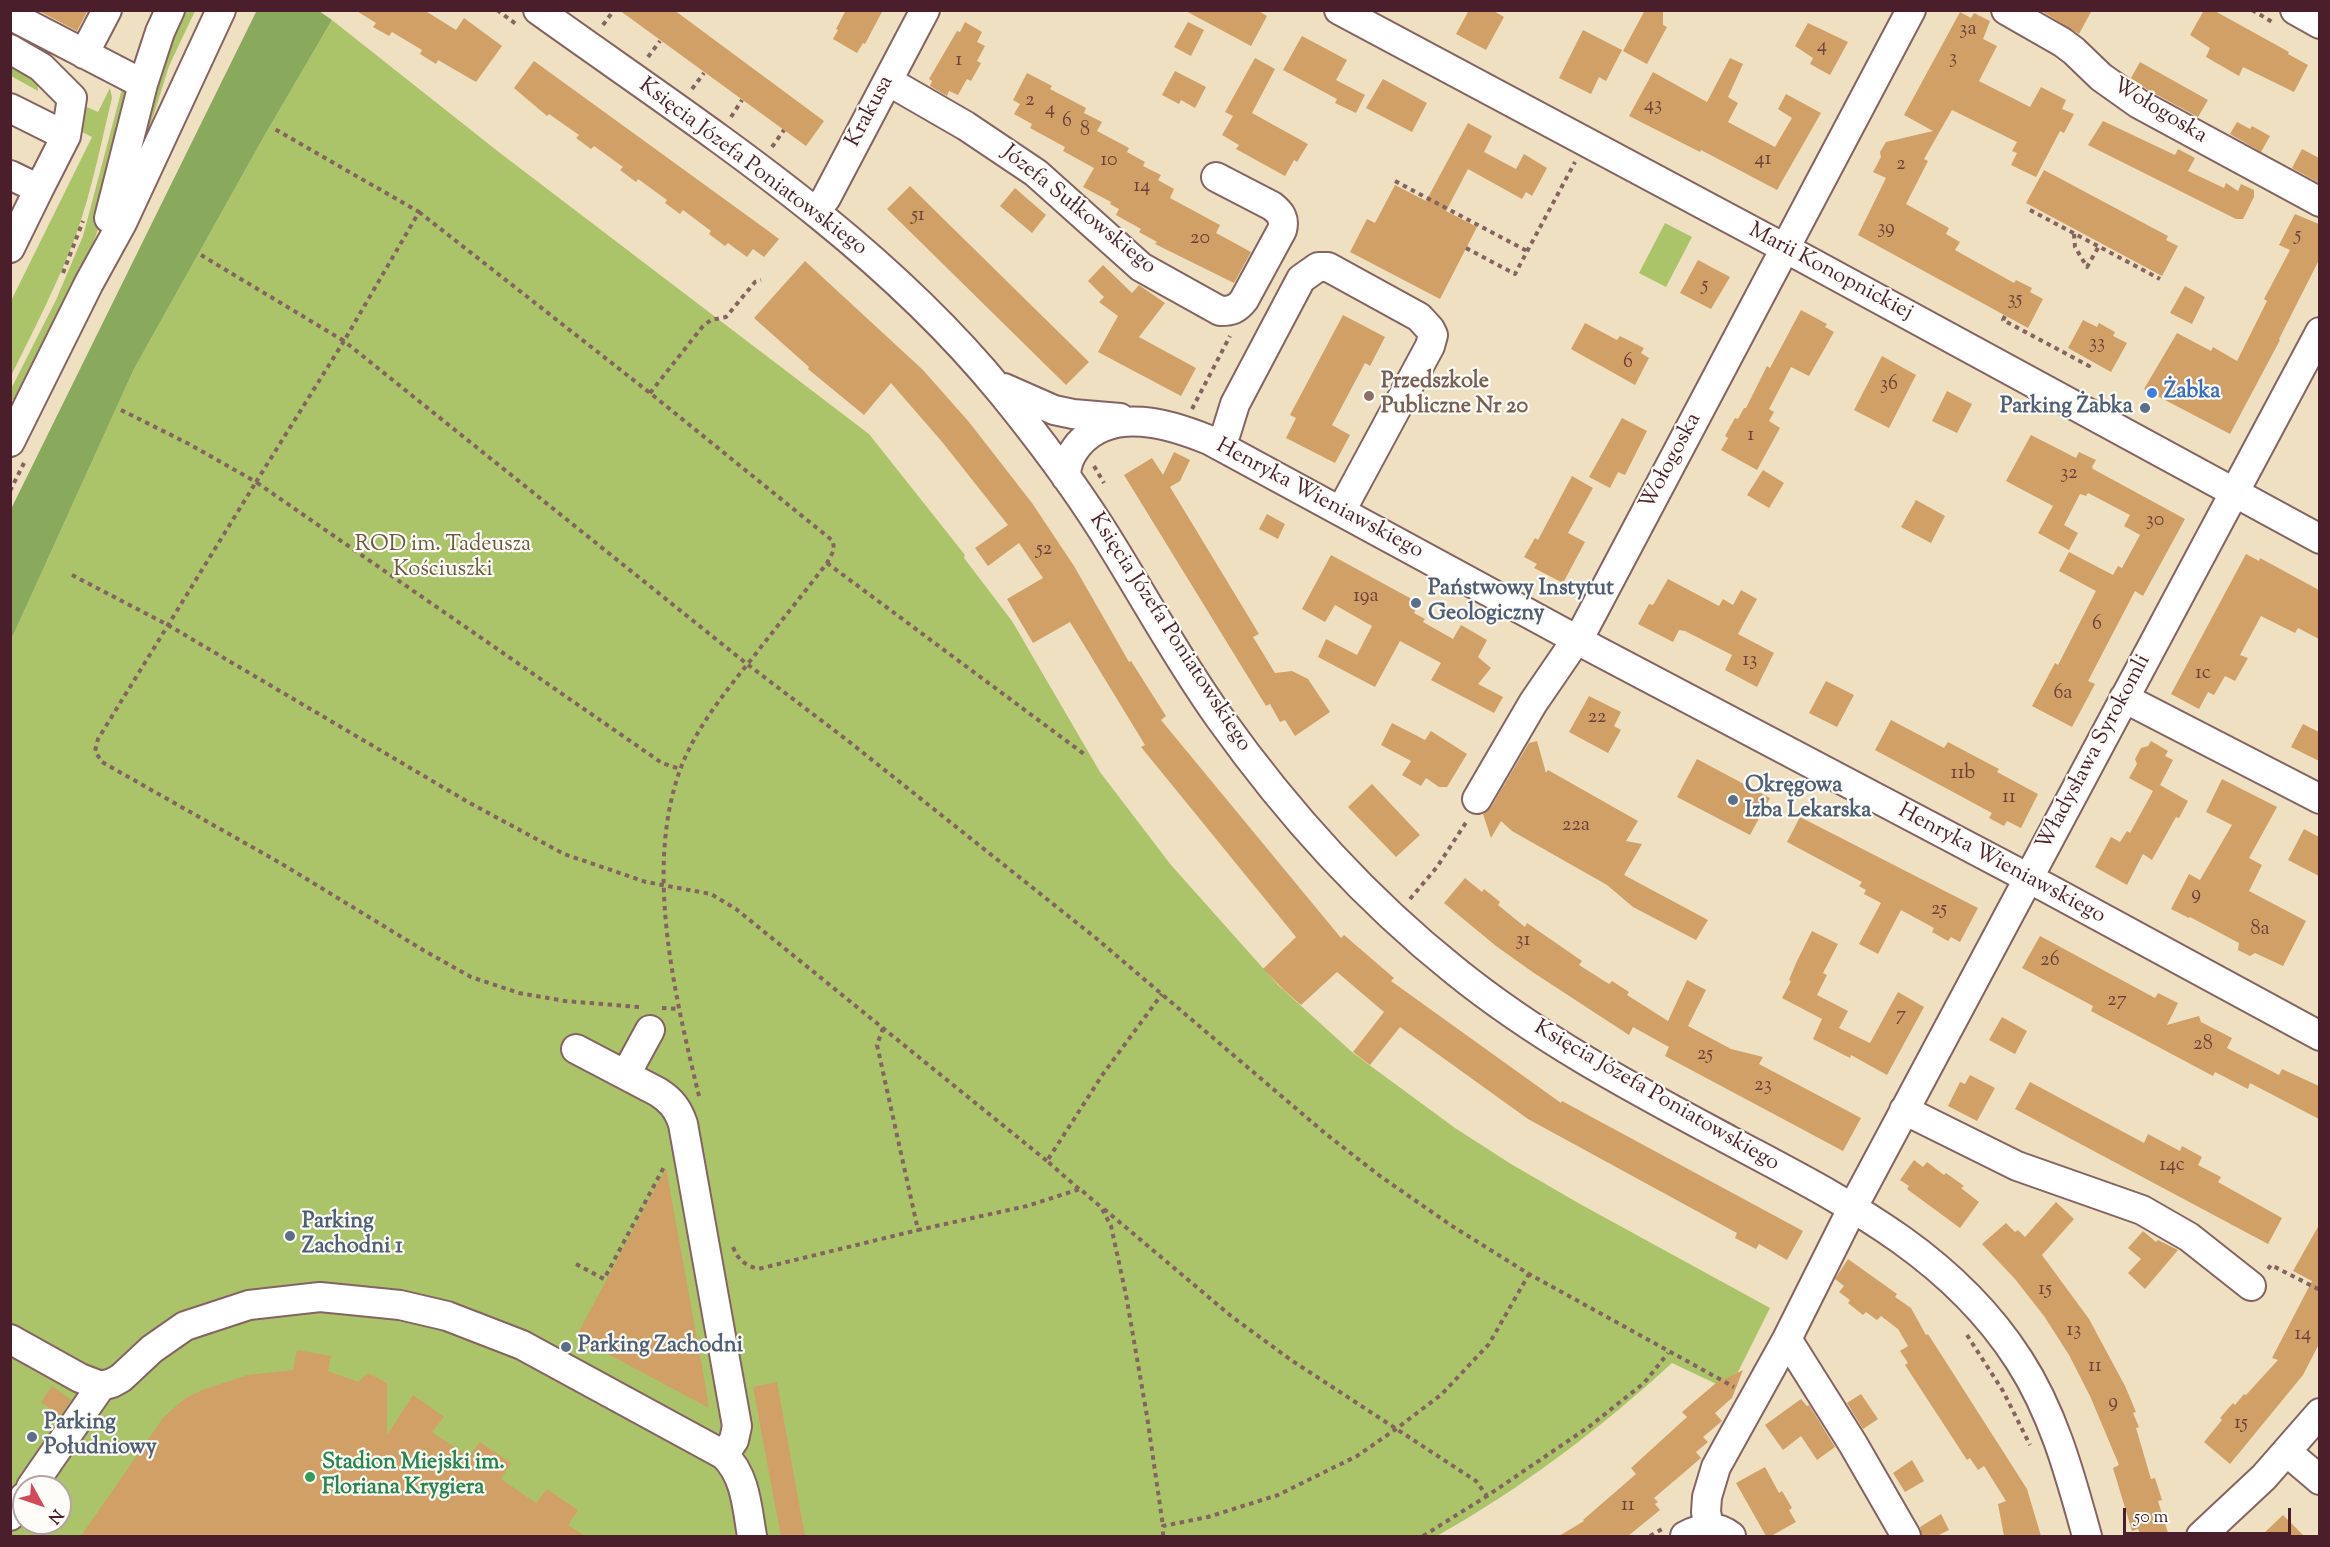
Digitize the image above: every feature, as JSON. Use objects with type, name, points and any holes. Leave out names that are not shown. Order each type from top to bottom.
[{"type":"street","points":[[84,54],[106,10]]},
{"type":"street","points":[[89,283],[112,209],[143,84],[160,32],[170,10]]},
{"type":"street","points":[[11,441],[89,283],[122,223],[221,10]]},
{"type":"street","name":"Księcia Józefa Poniatowskiego","points":[[538,10],[816,211],[862,249],[912,296],[991,379],[1066,477],[1103,532],[1192,676],[1254,764],[1334,859],[1411,934],[1482,992],[1564,1048],[1631,1088],[1853,1207],[1907,1243],[1970,1297],[2009,1345],[2036,1389],[2054,1428],[2087,1536]]},
{"type":"street","name":"Krakusa","points":[[816,211],[826,198],[925,10]]},
{"type":"street","name":"Marii Konopnickiej","points":[[1339,10],[1784,248],[2319,539]]},
{"type":"street","name":"Wołogoska","points":[[1477,799],[1533,703],[1576,639],[1911,10]]},
{"type":"street","name":"Wołogoska","points":[[2006,10],[2062,42],[2101,77],[2139,104],[2319,202]]},
{"type":"street","points":[[2295,10],[2319,24]]},
{"type":"street","points":[[10,15],[143,84]]},
{"type":"street","points":[[10,49],[41,67],[72,98],[66,136],[10,248]]},
{"type":"street","name":"Józefa Sułkowskiego","points":[[888,81],[966,126],[1036,173],[1141,267],[1220,311],[1234,309]]},
{"type":"street","points":[[10,108],[66,136]]},
{"type":"street","points":[[10,175],[39,189]]},
{"type":"street","points":[[1216,177],[1272,206],[1280,212],[1284,221],[1282,230],[1244,300],[1234,309]]},
{"type":"street","points":[[1218,445],[1226,433],[1235,404],[1301,279],[1318,267],[1328,267],[1419,317],[1430,328],[1433,335],[1430,346],[1341,511]]},
{"type":"street","name":"Władysława Syrokomli","points":[[1708,1533],[1707,1497],[1716,1467],[1787,1339],[1904,1110],[2319,332]]},
{"type":"street","name":"Henryka Wieniawskiego","points":[[991,379],[1026,399],[1054,410],[1167,426],[1195,434],[1218,445],[2319,1036]]},
{"type":"street","name":"Henryka Wieniawskiego","points":[[1066,477],[1070,456],[1086,436],[1110,425],[1137,421]]},
{"type":"street","points":[[2124,698],[2319,799]]},
{"type":"street","points":[[626,1074],[651,1015]]},
{"type":"street","points":[[576,1048],[658,1092],[674,1104],[679,1113],[737,1426],[734,1440],[724,1455]]},
{"type":"street","points":[[1904,1110],[2017,1166],[2142,1210],[2188,1237],[2251,1286]]},
{"type":"street","points":[[10,1339],[80,1378],[101,1386],[121,1377],[152,1349],[186,1326],[249,1305],[320,1297],[357,1299],[400,1305],[447,1316],[522,1345],[724,1455],[732,1463],[742,1482],[752,1536]]},
{"type":"street","points":[[1787,1339],[1853,1444],[1906,1536]]},
{"type":"street","points":[[39,1475],[101,1386]]},
{"type":"street","points":[[2201,1536],[2244,1497],[2287,1452],[2319,1413]]},
{"type":"street","points":[[2287,1452],[2319,1480]]},
{"type":"path","points":[[603,25],[614,10]]},
{"type":"path","points":[[648,57],[660,41]]},
{"type":"path","points":[[692,89],[704,73]]},
{"type":"path","points":[[731,117],[742,100]]},
{"type":"path","points":[[273,128],[419,212],[650,393],[833,541],[834,550],[827,563],[747,664],[705,723],[680,769],[667,821],[664,852],[668,930],[678,1009],[700,1102]]},
{"type":"path","points":[[772,147],[784,130]]},
{"type":"path","points":[[1466,248],[1515,274],[1578,157]]},
{"type":"path","points":[[1395,181],[1527,251]]},
{"type":"path","points":[[2030,210],[2160,279]]},
{"type":"path","points":[[60,281],[87,212]]},
{"type":"path","points":[[419,212],[344,341],[98,739],[94,751],[102,762],[282,864],[471,977],[519,993],[651,1015],[678,1009]]},
{"type":"path","points":[[2074,233],[2075,247],[2087,267],[2099,246]]},
{"type":"path","points":[[201,255],[344,341],[747,664],[847,740],[1162,994],[1326,1134],[1380,1176],[1452,1226],[1529,1274],[1731,1386]]},
{"type":"path","points":[[650,393],[703,326],[711,320],[726,317],[755,282],[760,280]]},
{"type":"path","points":[[1189,418],[1193,404],[1234,328],[1234,309]]},
{"type":"path","points":[[2005,316],[2003,320],[2089,366],[2091,361]]},
{"type":"path","points":[[121,410],[189,444],[256,482],[662,763],[680,769]]},
{"type":"path","points":[[1091,462],[1109,491]]},
{"type":"path","points":[[827,563],[1084,754]]},
{"type":"path","points":[[72,575],[168,625],[516,829],[564,854],[646,882],[711,894],[736,909],[1047,1161],[1231,1316],[1291,1360],[1476,1481],[1487,1496]]},
{"type":"path","points":[[1410,899],[1453,846],[1477,799]]},
{"type":"path","points":[[1401,891],[1417,905]]},
{"type":"path","points":[[1047,1161],[1103,1074],[1162,994]]},
{"type":"path","points":[[883,1028],[877,1045],[918,1230]]},
{"type":"path","points":[[576,1264],[604,1279],[678,1141],[685,1138]]},
{"type":"path","points":[[732,1245],[736,1257],[747,1266],[758,1269],[1027,1206],[1080,1189]]},
{"type":"path","points":[[1101,1207],[1111,1227],[1126,1295],[1163,1536]]},
{"type":"path","points":[[2251,1286],[2271,1265],[2319,1290]]},
{"type":"path","points":[[1163,1526],[1208,1516],[1278,1495],[1357,1456],[1442,1394],[1489,1344],[1529,1274]]},
{"type":"path","points":[[1961,1326],[2003,1392],[2033,1451]]},
{"type":"path","points":[[1423,1536],[1556,1450],[1626,1397],[1650,1376],[1668,1353]]},
{"type":"green space","points":[[257,10],[319,11],[332,20],[134,369],[11,640],[11,509]]},
{"type":"green space","points":[[183,11],[195,11],[169,66],[144,146],[131,160],[149,86]]},
{"type":"green space","name":"ROD im. Tadeusza Kościuszki","points":[[332,20],[500,153],[869,434],[965,555],[964,558],[1012,621],[1100,772],[1171,865],[1278,985],[1353,1053],[1455,1128],[1511,1164],[1770,1308],[1729,1390],[1672,1363],[1617,1411],[1530,1478],[1437,1536],[11,1536],[11,640],[134,369]]},
{"type":"green space","points":[[10,60],[37,82],[38,91],[11,76]]},
{"type":"green space","points":[[123,85],[127,89],[116,154],[101,219],[93,242],[63,310],[17,397],[11,401],[10,391],[56,300],[83,236]]},
{"type":"green space","points":[[110,88],[112,98],[82,218],[54,288],[11,376],[11,301],[92,137],[76,129],[87,107],[98,112]]},
{"type":"green space","points":[[1665,223],[1692,237],[1666,287],[1639,273]]},
{"type":"building","points":[[37,10],[88,10],[77,31]]},
{"type":"building","points":[[355,10],[424,10],[456,30],[464,18],[502,46],[476,82],[438,60],[436,64],[420,54],[422,50],[392,32],[389,36],[373,27],[376,23]]},
{"type":"building","points":[[619,10],[674,10],[824,121],[806,146]]},
{"type":"building","points":[[846,10],[883,10],[865,44],[863,43],[857,53],[833,39]]},
{"type":"building","points":[[1184,10],[1257,10],[1267,16],[1251,46]]},
{"type":"building","points":[[1469,10],[1492,10],[1504,17],[1486,50],[1456,34]]},
{"type":"building","points":[[1645,10],[1663,10],[1663,25],[1667,27],[1647,64],[1623,51]]},
{"type":"building","points":[[2040,10],[2092,10],[2079,34]]},
{"type":"building","points":[[2204,10],[2213,10],[2308,65],[2294,92],[2243,67],[2239,76],[2206,57],[2210,48],[2190,35]]},
{"type":"building","points":[[1960,12],[1971,18],[1974,13],[1990,21],[1983,39],[1997,46],[1979,81],[2030,107],[2041,87],[2066,100],[2062,109],[2074,114],[2064,133],[2060,131],[2036,177],[2011,165],[2017,153],[2012,151],[2017,142],[1952,110],[1924,159],[1928,161],[1906,204],[1949,228],[1946,234],[1960,242],[1955,250],[2014,283],[2016,280],[2032,288],[2030,292],[2043,299],[2028,328],[1858,235],[1886,178],[1873,172],[1886,142],[1933,131],[1904,115]]},
{"type":"building","points":[[965,22],[982,32],[977,42],[985,46],[977,61],[981,63],[971,81],[967,79],[958,95],[949,91],[947,96],[930,86],[932,81],[929,79],[957,31],[960,32]]},
{"type":"building","points":[[1188,22],[1204,30],[1191,56],[1174,47]]},
{"type":"building","points":[[1808,23],[1848,42],[1830,75],[1810,64],[1813,58],[1795,46]]},
{"type":"building","points":[[1583,30],[1622,50],[1606,81],[1599,77],[1591,94],[1559,78]]},
{"type":"building","points":[[1302,36],[1347,60],[1336,80],[1365,95],[1356,113],[1335,103],[1337,99],[1283,70]]},
{"type":"building","points":[[1255,58],[1275,69],[1252,113],[1308,144],[1297,162],[1294,160],[1285,176],[1236,149],[1239,145],[1222,135],[1233,116],[1225,112]]},
{"type":"building","points":[[1730,58],[1743,64],[1728,97],[1738,103],[1728,122],[1775,147],[1792,118],[1778,109],[1786,94],[1821,113],[1777,190],[1629,116],[1653,72],[1707,102]]},
{"type":"building","points":[[534,61],[779,239],[764,257],[753,249],[747,257],[728,243],[725,246],[709,234],[711,231],[683,210],[680,214],[665,203],[667,200],[638,179],[636,182],[620,170],[623,167],[594,146],[591,149],[576,138],[579,135],[549,114],[547,116],[514,88]]},
{"type":"building","points":[[2140,62],[2208,100],[2198,117],[2148,90],[2131,78]]},
{"type":"building","points":[[1175,71],[1206,87],[1195,108],[1181,100],[1179,104],[1162,95]]},
{"type":"building","points":[[1027,73],[1052,86],[1050,89],[1086,108],[1084,113],[1102,122],[1097,131],[1129,148],[1127,152],[1145,162],[1143,166],[1161,175],[1158,180],[1174,189],[1170,198],[1220,225],[1216,233],[1251,252],[1234,283],[1155,244],[1157,242],[1139,232],[1141,229],[1116,215],[1119,209],[1110,204],[1111,202],[1083,187],[1094,168],[1063,151],[1065,147],[1030,128],[1032,124],[1014,114],[1020,104],[1013,100]]},
{"type":"building","points":[[1383,79],[1427,103],[1412,132],[1366,108]]},
{"type":"building","points":[[2103,121],[2175,155],[2178,149],[2195,158],[2188,171],[2224,188],[2226,183],[2238,191],[2241,184],[2254,190],[2254,197],[2243,219],[2236,219],[2088,145]]},
{"type":"building","points":[[2237,122],[2250,129],[2252,126],[2270,136],[2261,152],[2230,134]]},
{"type":"building","points":[[1468,123],[1492,136],[1484,152],[1516,169],[1524,154],[1547,168],[1532,196],[1526,192],[1522,199],[1468,169],[1446,211],[1477,227],[1440,299],[1350,252],[1367,219],[1375,223],[1395,185],[1426,201]]},
{"type":"building","points":[[2302,149],[2319,158],[2319,183],[2292,168]]},
{"type":"building","points":[[2044,170],[2168,236],[2166,240],[2178,246],[2162,276],[2026,203]]},
{"type":"building","points":[[910,186],[1089,362],[1066,385],[887,209]]},
{"type":"building","points":[[1015,188],[1046,215],[1032,233],[1000,206]]},
{"type":"building","points":[[2295,214],[2319,224],[2319,260],[2230,434],[2144,389],[2177,333],[2211,351],[2213,347],[2237,361],[2267,301],[2264,299],[2290,250],[2279,245]]},
{"type":"building","points":[[1698,260],[1730,277],[1711,309],[1680,293]]},
{"type":"building","points":[[805,261],[923,370],[969,422],[1032,503],[1074,566],[1129,662],[1131,661],[1166,716],[1161,720],[1341,938],[1344,935],[1394,978],[1391,981],[1561,1103],[1562,1101],[1803,1231],[1787,1260],[1759,1244],[1756,1249],[1735,1238],[1737,1233],[1528,1119],[1400,1027],[1370,1065],[1353,1052],[1384,1012],[1337,972],[1301,1005],[1263,969],[1296,937],[1141,747],[1145,745],[1070,622],[1033,643],[1007,599],[1043,578],[1019,543],[988,566],[975,548],[1008,525],[943,443],[891,383],[864,415],[808,369],[809,367],[754,318]]},
{"type":"building","points":[[1103,265],[1132,293],[1139,285],[1165,303],[1139,337],[1196,368],[1181,396],[1098,352],[1118,316],[1099,302],[1104,297],[1088,281]]},
{"type":"building","points":[[2185,286],[2205,297],[2192,324],[2170,313]]},
{"type":"building","points":[[1801,310],[1827,324],[1825,327],[1834,332],[1809,376],[1791,367],[1769,409],[1774,412],[1769,421],[1780,428],[1757,470],[1721,450],[1728,438],[1725,436],[1735,418],[1738,419],[1746,408],[1767,366],[1770,368]]},
{"type":"building","points":[[1343,315],[1385,337],[1370,366],[1365,363],[1332,425],[1350,435],[1335,463],[1286,438],[1296,418],[1290,415]]},
{"type":"building","points":[[2083,320],[2097,327],[2099,323],[2115,332],[2113,336],[2127,343],[2111,372],[2068,348]]},
{"type":"building","points":[[1585,323],[1617,340],[1620,336],[1644,348],[1641,353],[1649,358],[1635,385],[1571,349]]},
{"type":"building","points":[[1882,356],[1916,375],[1889,428],[1854,410]]},
{"type":"building","points":[[1947,391],[1972,404],[1957,433],[1932,421]]},
{"type":"building","points":[[1622,418],[1647,431],[1625,475],[1618,472],[1610,488],[1589,477]]},
{"type":"building","points":[[2031,435],[2076,458],[2079,452],[2096,460],[2093,469],[2185,519],[2143,596],[2135,591],[2088,681],[2095,684],[2072,727],[2032,706],[2055,663],[2058,665],[2096,591],[2059,571],[2069,552],[2113,575],[2118,566],[2122,568],[2140,535],[2124,526],[2130,515],[2088,493],[2086,496],[2080,494],[2064,525],[2078,533],[2069,550],[2038,533],[2053,506],[2006,481]]},
{"type":"building","points":[[1174,452],[1190,460],[1180,481],[1170,487],[1259,634],[1253,637],[1275,673],[1292,671],[1308,679],[1330,712],[1295,736],[1285,720],[1280,722],[1270,704],[1266,706],[1124,475],[1152,458],[1163,475]]},
{"type":"building","points":[[1763,470],[1784,483],[1769,508],[1747,495]]},
{"type":"building","points":[[1572,476],[1593,488],[1568,533],[1585,542],[1563,583],[1534,568],[1537,564],[1524,557],[1535,538],[1538,540]]},
{"type":"building","points":[[1916,500],[1945,516],[1931,543],[1901,527]]},
{"type":"building","points":[[1267,514],[1285,524],[1278,539],[1259,529]]},
{"type":"building","points":[[2246,554],[2259,561],[2260,558],[2319,590],[2319,639],[2298,628],[2295,633],[2261,616],[2240,655],[2248,658],[2235,681],[2225,676],[2214,695],[2208,692],[2199,709],[2171,694]]},
{"type":"building","points":[[1331,555],[1419,603],[1414,613],[1425,619],[1423,622],[1453,639],[1461,625],[1487,640],[1478,657],[1491,668],[1478,684],[1503,697],[1494,713],[1431,680],[1441,663],[1400,641],[1375,687],[1318,657],[1326,639],[1357,655],[1372,626],[1335,605],[1325,622],[1302,609]]},
{"type":"building","points":[[1668,579],[1719,606],[1723,599],[1733,605],[1741,590],[1757,599],[1738,634],[1774,653],[1757,687],[1725,670],[1732,655],[1685,631],[1679,630],[1673,642],[1638,624],[1649,604],[1653,605]]},
{"type":"building","points":[[1826,681],[1854,695],[1837,727],[1809,713]]},
{"type":"building","points":[[1589,696],[1621,712],[1614,726],[1621,730],[1608,753],[1569,732]]},
{"type":"building","points":[[1891,720],[1944,748],[1948,742],[1999,769],[1997,772],[2038,794],[2021,828],[2007,821],[2004,826],[1989,818],[1992,813],[1875,750]]},
{"type":"building","points":[[1392,723],[1425,740],[1431,731],[1467,754],[1447,787],[1439,787],[1426,778],[1421,786],[1402,775],[1411,761],[1381,745]]},
{"type":"building","points":[[2303,724],[2319,732],[2319,761],[2291,747]]},
{"type":"building","points":[[1537,741],[1546,773],[1548,770],[1638,821],[1626,841],[1642,844],[1624,875],[1708,920],[1696,940],[1633,907],[1607,885],[1512,831],[1501,821],[1491,838],[1483,814],[1491,807],[1529,743]]},
{"type":"building","points":[[2151,741],[2168,751],[2165,756],[2173,760],[2160,785],[2188,801],[2179,818],[2176,817],[2152,860],[2143,854],[2127,885],[2095,867],[2111,837],[2120,842],[2127,831],[2130,833],[2153,791],[2129,778],[2137,764],[2135,759],[2141,748],[2148,746]]},
{"type":"building","points":[[1697,759],[1770,798],[1750,835],[1677,797]]},
{"type":"building","points":[[2222,779],[2277,807],[2249,858],[2262,865],[2249,891],[2306,921],[2283,966],[2255,953],[2250,956],[2238,950],[2239,943],[2171,909],[2189,874],[2200,880],[2232,825],[2206,812]]},
{"type":"building","points":[[1372,784],[1420,835],[1396,857],[1348,807]]},
{"type":"building","points":[[1800,817],[1978,908],[1960,942],[1951,937],[1948,941],[1932,932],[1934,928],[1901,910],[1878,954],[1859,944],[1881,903],[1864,894],[1866,890],[1859,886],[1862,882],[1787,842]]},
{"type":"building","points":[[2304,829],[2319,837],[2319,876],[2288,860]]},
{"type":"building","points":[[1465,878],[1482,892],[1484,889],[1500,902],[1498,905],[1525,927],[1527,923],[1582,961],[1579,965],[1609,984],[1612,981],[1629,992],[1627,995],[1668,1021],[1687,980],[1706,990],[1688,1026],[1731,1049],[1763,1057],[1759,1064],[1861,1118],[1843,1151],[1665,1056],[1669,1047],[1633,1027],[1629,1035],[1496,946],[1444,903]]},
{"type":"building","points":[[1812,931],[1838,944],[1823,973],[1827,975],[1817,995],[1848,1011],[1839,1028],[1870,1043],[1898,992],[1924,1007],[1887,1075],[1851,1055],[1850,1058],[1813,1039],[1822,1019],[1782,998]]},
{"type":"building","points":[[2040,936],[2155,998],[2158,993],[2178,1003],[2167,1025],[2199,1016],[2201,1022],[2232,1038],[2227,1048],[2279,1075],[2282,1069],[2319,1086],[2319,1119],[2250,1083],[2248,1089],[2215,1072],[2213,1076],[2091,1011],[2093,1006],[2022,968]]},
{"type":"building","points":[[2002,1017],[2027,1031],[2015,1054],[1989,1040]]},
{"type":"building","points":[[1970,1075],[1995,1088],[1977,1121],[1948,1106],[1960,1082],[1965,1084]]},
{"type":"building","points":[[2030,1082],[2144,1143],[2148,1134],[2180,1151],[2182,1146],[2202,1157],[2198,1165],[2221,1177],[2218,1182],[2282,1218],[2268,1244],[2015,1109]]},
{"type":"building","points":[[1914,1160],[1923,1167],[1927,1162],[1944,1175],[1946,1173],[1964,1186],[1961,1188],[1979,1202],[1960,1228],[1907,1189],[1909,1186],[1900,1180]]},
{"type":"building","points":[[666,1168],[702,1366],[709,1408],[576,1337]]},
{"type":"building","points":[[2056,1202],[2074,1219],[2042,1255],[2089,1319],[2125,1386],[2136,1412],[2133,1413],[2139,1427],[2136,1428],[2151,1479],[2155,1478],[2162,1500],[2158,1501],[2168,1533],[2158,1536],[2141,1536],[2138,1529],[2132,1531],[2113,1468],[2119,1465],[2090,1396],[2069,1355],[2044,1316],[2015,1279],[1982,1244],[2006,1223],[2015,1232],[2018,1230],[2025,1237]]},
{"type":"building","points":[[2319,1225],[2319,1344],[2303,1375],[2230,1464],[2204,1442],[2233,1403],[2235,1405],[2244,1394],[2246,1395],[2278,1360],[2272,1358],[2312,1281],[2293,1271]]},
{"type":"building","points":[[2143,1231],[2156,1242],[2158,1240],[2178,1250],[2145,1289],[2128,1273],[2141,1259],[2128,1248]]},
{"type":"building","points":[[1848,1259],[1897,1294],[1895,1297],[1911,1308],[1926,1335],[1928,1334],[2027,1489],[2041,1536],[2004,1536],[1998,1504],[2006,1501],[1984,1466],[1978,1470],[1970,1458],[1967,1460],[1905,1365],[1908,1363],[1900,1351],[1908,1346],[1898,1329],[1881,1316],[1877,1320],[1866,1312],[1863,1315],[1848,1303],[1850,1300],[1839,1292],[1844,1286],[1835,1279]]},
{"type":"building","name":"Stadion Miejski im. Floriana Krygiera","points":[[297,1350],[331,1356],[328,1371],[358,1382],[368,1373],[387,1383],[387,1435],[413,1395],[444,1417],[432,1432],[469,1457],[480,1442],[511,1463],[501,1479],[536,1503],[547,1489],[578,1510],[568,1525],[585,1536],[81,1536],[163,1418],[184,1399],[202,1390],[248,1375],[293,1370]]},
{"type":"building","points":[[1743,1370],[1732,1398],[1715,1413],[1722,1421],[1703,1437],[1708,1442],[1696,1452],[1701,1458],[1654,1498],[1660,1510],[1628,1536],[1559,1536],[1584,1521],[1636,1474],[1631,1468],[1687,1417],[1682,1412],[1716,1383]]},
{"type":"building","points":[[777,1382],[805,1536],[781,1536],[753,1387]]},
{"type":"building","points":[[52,1386],[71,1400],[60,1416],[41,1402]]},
{"type":"building","points":[[1861,1394],[1878,1419],[1863,1429],[1847,1403]]},
{"type":"building","points":[[1801,1399],[1807,1406],[1809,1405],[1835,1447],[1817,1460],[1801,1436],[1783,1450],[1765,1425]]},
{"type":"building","points":[[1912,1460],[1924,1481],[1905,1492],[1893,1473]]},
{"type":"building","points":[[1765,1467],[1779,1493],[1782,1491],[1792,1508],[1789,1510],[1796,1522],[1771,1536],[1766,1536],[1736,1483]]},
{"type":"building","points":[[1941,1514],[1949,1530],[1937,1536],[1922,1536],[1920,1527]]},
{"type":"building","points":[[2283,1515],[2304,1536],[2261,1536]]},
{"type":"place","name":"Żabka","points":[[2152,393]]},
{"type":"place","name":"Przedszkole Publiczne Nr 20","points":[[1369,396]]},
{"type":"place","name":"Parking Żabka","points":[[2145,408]]},
{"type":"place","name":"Państwowy Instytut Geologiczny","points":[[1416,603]]},
{"type":"place","name":"Okręgowa Izba Lekarska","points":[[1733,800]]},
{"type":"place","name":"Parking Zachodni 1","points":[[290,1236]]},
{"type":"place","name":"Parking Zachodni","points":[[566,1347]]},
{"type":"place","name":"Parking Południowy","points":[[32,1437]]},
{"type":"place","name":"Stadion Miejski im. Floriana Krygiera","points":[[310,1477]]}]
